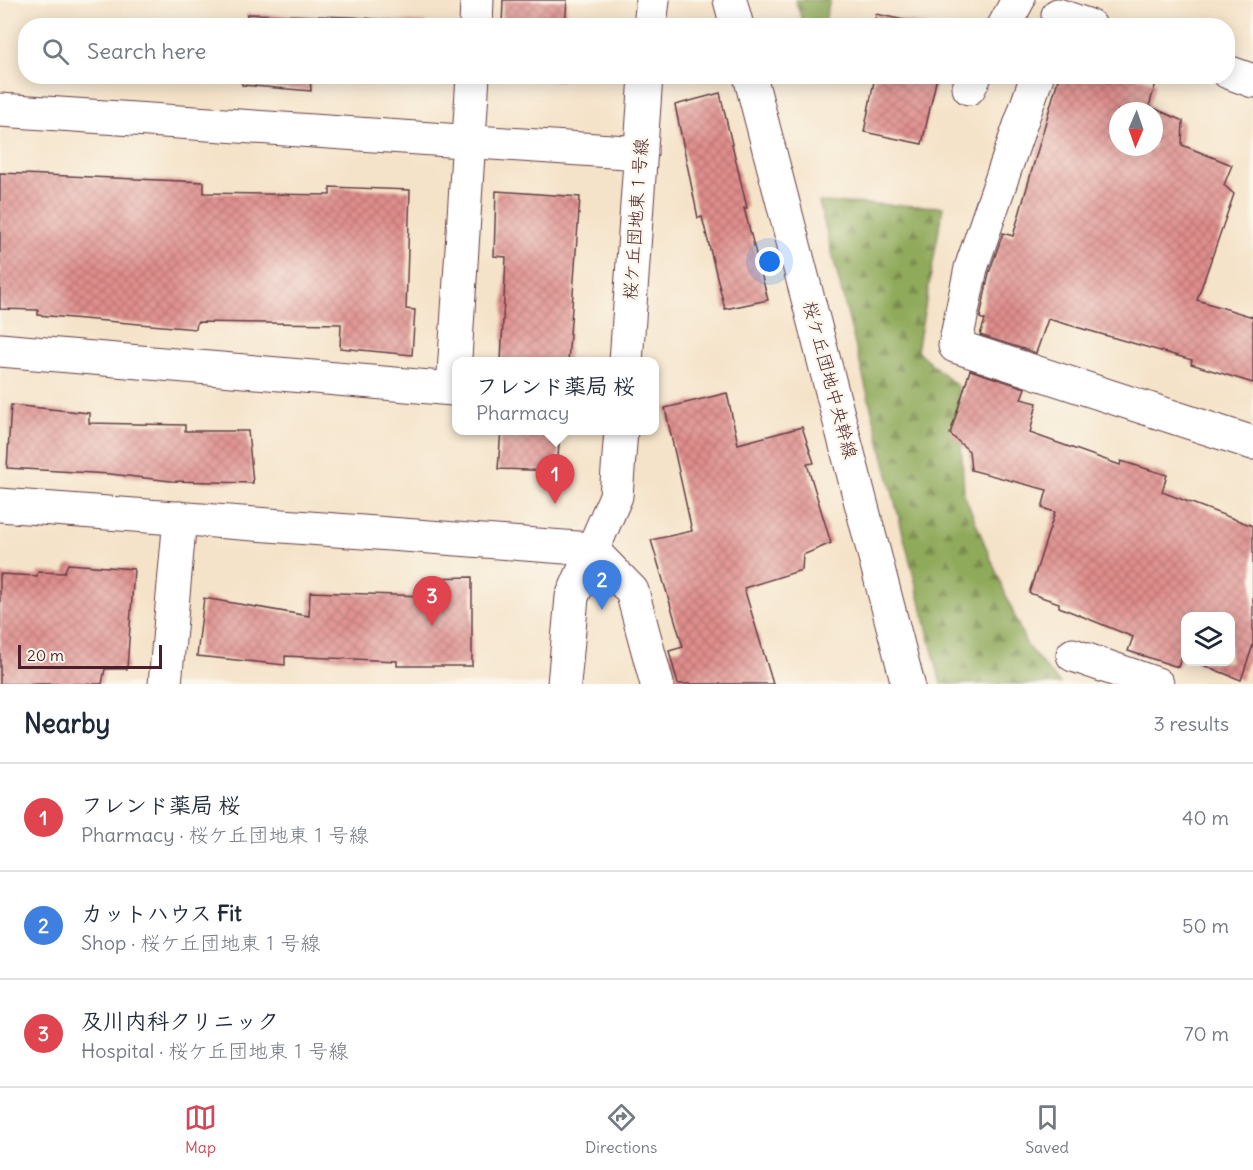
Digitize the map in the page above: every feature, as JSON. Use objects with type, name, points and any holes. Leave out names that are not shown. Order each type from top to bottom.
[{"type":"street","points":[[476,18],[477,0]]},
{"type":"street","points":[[651,18],[653,0]]},
{"type":"street","points":[[730,0],[735,18]]},
{"type":"street","points":[[1008,18],[1018,0]]},
{"type":"street","points":[[1235,75],[1253,81]]},
{"type":"street","points":[[455,357],[473,84]]},
{"type":"street","name":"桜ケ丘団地東１号線","points":[[626,357],[645,84]]},
{"type":"street","name":"桜ケ丘団地中央幹線","points":[[752,84],[908,684]]},
{"type":"street","points":[[1034,84],[971,268],[955,346],[1253,443]]},
{"type":"street","points":[[0,110],[641,153]]},
{"type":"street","points":[[0,350],[452,389]]},
{"type":"street","points":[[564,684],[572,597],[616,496],[621,435]]},
{"type":"street","points":[[0,505],[591,549],[632,591],[657,684]]},
{"type":"street","points":[[165,684],[180,518]]},
{"type":"street","points":[[1073,655],[1157,684]]},
{"type":"green space","points":[[795,0],[830,0],[826,18],[801,18]]},
{"type":"green space","points":[[819,202],[943,207],[917,351],[958,387],[964,494],[1027,646],[1060,684],[941,684]]},
{"type":"building","points":[[503,0],[567,0],[566,18],[502,18]]},
{"type":"building","points":[[247,14],[364,18],[247,18]]},
{"type":"building","points":[[876,14],[894,18],[875,18]]},
{"type":"building","points":[[310,84],[311,91],[242,85]]},
{"type":"building","points":[[873,84],[935,84],[922,144],[864,132]]},
{"type":"building","points":[[1057,84],[1156,84],[1150,102],[1109,102],[1109,156],[1163,156],[1163,112],[1183,121],[1182,145],[1232,165],[1224,185],[1234,194],[1197,300],[1253,317],[1253,383],[1191,364],[1192,360],[1048,319],[1036,353],[980,335],[985,320],[980,318],[989,273],[1003,233],[1013,236]]},
{"type":"building","points":[[720,93],[747,208],[744,208],[768,300],[725,309],[702,217],[698,218],[675,105]]},
{"type":"building","points":[[0,173],[204,182],[204,193],[330,195],[330,187],[410,190],[406,309],[415,310],[412,355],[340,348],[341,324],[197,322],[196,329],[38,315],[38,310],[0,309]]},
{"type":"building","points":[[496,191],[580,197],[568,357],[501,357],[506,257],[494,256]]},
{"type":"building","points":[[970,370],[1025,388],[1021,399],[1037,403],[1030,433],[1120,465],[1121,461],[1167,475],[1162,492],[1253,526],[1253,645],[1241,680],[1205,666],[1235,666],[1235,612],[1181,612],[1181,659],[1178,667],[1128,651],[1133,637],[1059,607],[1059,603],[1029,593],[1055,512],[1042,508],[1047,490],[971,470],[969,451],[950,434]]},
{"type":"building","points":[[727,393],[738,444],[802,427],[814,463],[807,464],[831,543],[803,555],[802,570],[744,588],[773,684],[678,684],[669,651],[683,647],[651,540],[692,531],[665,408]]},
{"type":"building","points":[[11,405],[89,413],[89,423],[185,425],[185,431],[248,431],[253,483],[171,481],[110,474],[7,468]]},
{"type":"building","points":[[501,435],[560,435],[557,471],[498,469]]},
{"type":"building","points":[[68,564],[134,569],[127,669],[105,669],[102,684],[0,684],[0,574],[37,576],[38,572],[64,573]]},
{"type":"building","points":[[472,577],[472,666],[397,666],[397,661],[285,656],[285,665],[197,656],[204,598],[309,616],[310,592],[425,596],[424,578]]},
{"type":"place","name":"フレンド薬局 桜","points":[[555,504]]},
{"type":"place","name":"カットハウス Fit","points":[[602,610]]},
{"type":"place","name":"及川内科クリニック","points":[[432,626]]}]
